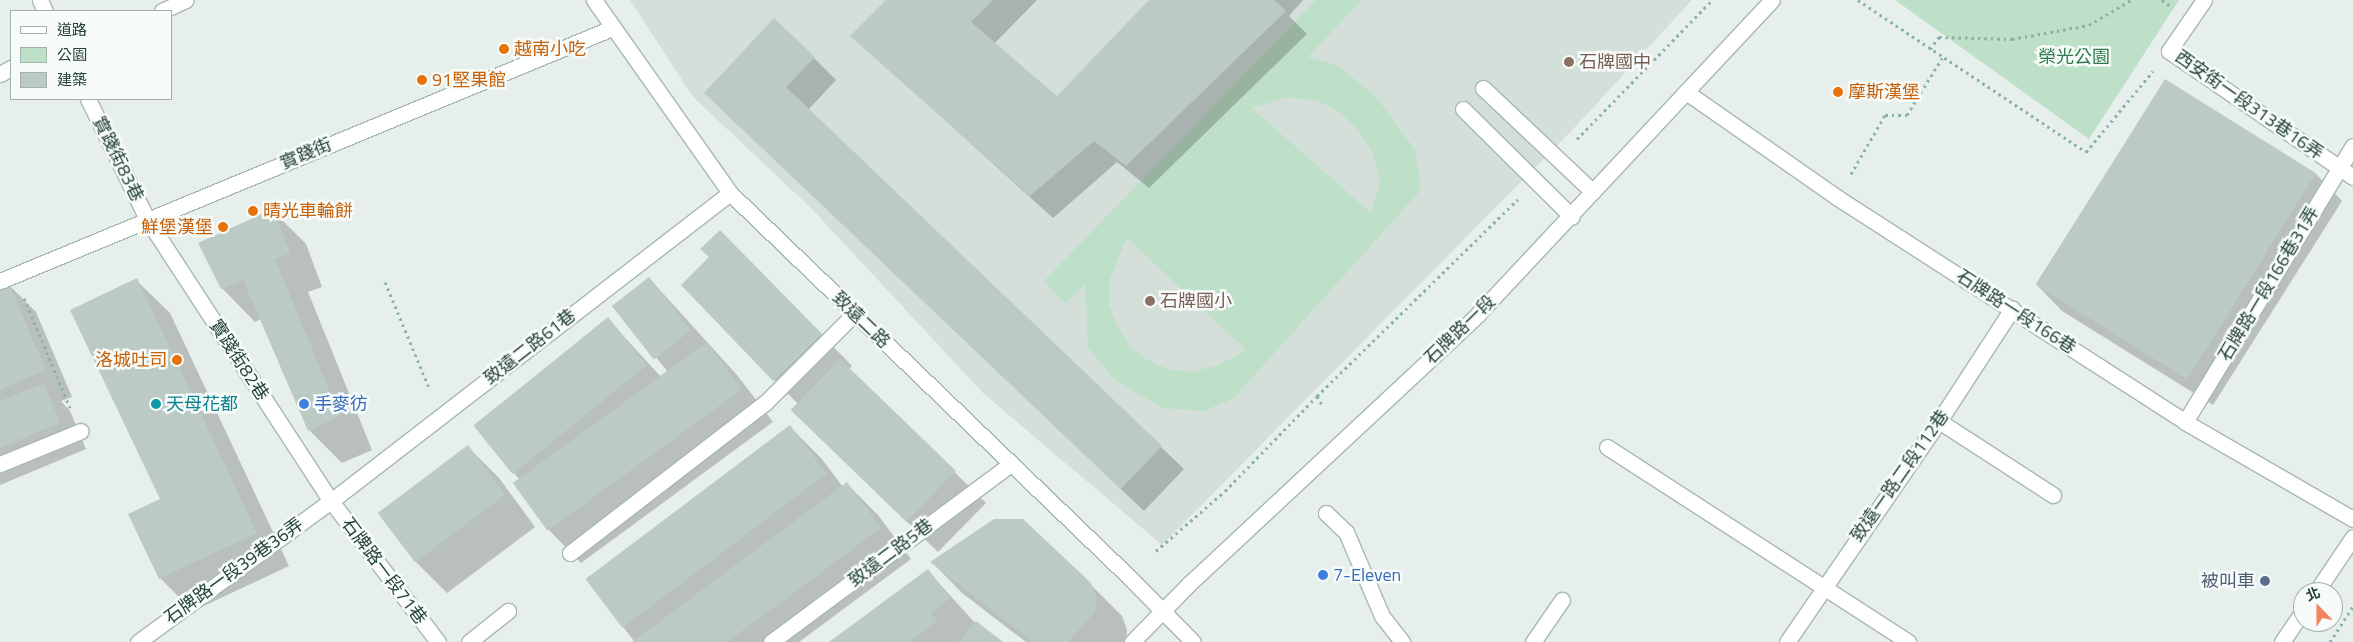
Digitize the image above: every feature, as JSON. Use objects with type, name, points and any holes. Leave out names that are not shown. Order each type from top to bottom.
[{"type":"street","points":[[164,10],[186,0]]},
{"type":"street","name":"致遠二路","points":[[594,0],[730,193],[1193,642]]},
{"type":"street","name":"石牌路一段","points":[[1132,642],[1162,610],[1478,314],[1572,217],[1772,0]]},
{"type":"street","name":"西安街一段313巷16弄","points":[[2204,0],[2169,51],[2353,177]]},
{"type":"street","name":"實踐街","points":[[7,279],[612,28]]},
{"type":"street","points":[[1483,88],[1594,192]]},
{"type":"street","name":"石牌路一段166巷","points":[[1686,92],[1838,198],[2185,422],[2353,519]]},
{"type":"street","name":"實踐街83巷","points":[[88,100],[148,219]]},
{"type":"street","points":[[1464,109],[1572,217]]},
{"type":"street","name":"石牌路一段166巷31弄","points":[[2185,422],[2353,146]]},
{"type":"street","name":"致遠二路61巷","points":[[331,501],[730,193]]},
{"type":"street","name":"實踐街82巷","points":[[148,219],[331,501]]},
{"type":"street","name":"致遠一路二段112巷","points":[[1786,642],[1940,421],[2012,309]]},
{"type":"street","points":[[570,553],[766,402],[854,314]]},
{"type":"street","points":[[1940,421],[2053,495]]},
{"type":"street","points":[[0,464],[81,431]]},
{"type":"street","points":[[1607,447],[1909,642]]},
{"type":"street","name":"致遠二路5巷","points":[[771,642],[1011,464]]},
{"type":"street","name":"石牌路一段39巷36弄","points":[[138,642],[331,501]]},
{"type":"street","name":"石牌路一段71巷","points":[[331,501],[438,642]]},
{"type":"street","points":[[1326,513],[1346,532],[1382,616],[1402,642]]},
{"type":"street","points":[[2323,582],[2353,538]]},
{"type":"street","points":[[1533,642],[1562,600]]},
{"type":"street","points":[[469,642],[508,611]]},
{"type":"street","points":[[2282,642],[2293,626]]},
{"type":"path","points":[[1558,158],[1712,0]]},
{"type":"path","points":[[1858,0],[1942,58],[2086,152],[2169,51]]},
{"type":"path","points":[[1930,49],[1939,37],[2012,39],[2089,25],[2131,0]]},
{"type":"path","points":[[1838,198],[1885,116],[1907,115],[1942,58]]},
{"type":"path","points":[[1156,551],[1225,491],[1317,396],[1535,182]]},
{"type":"path","points":[[7,279],[81,431]]},
{"type":"path","points":[[385,282],[441,416]]},
{"type":"path","points":[[1317,396],[1322,405]]},
{"type":"path","points":[[2330,642],[2353,606]]},
{"type":"shaded area","name":"石牌國小","points":[[630,0],[1692,0],[1578,124],[1162,545],[983,393],[811,208],[693,97]]},
{"type":"green space","points":[[1316,0],[1362,0],[1308,57],[1339,66],[1377,98],[1415,150],[1421,190],[1233,399],[1203,411],[1163,408],[1117,382],[1088,348],[1085,284],[1065,304],[1044,281]],"holes":[[[1288,97],[1318,101],[1341,113],[1361,134],[1373,153],[1380,182],[1371,213],[1252,108]],[[1127,238],[1246,350],[1221,364],[1193,372],[1167,369],[1144,358],[1131,348],[1118,327],[1109,305],[1110,278]]]},
{"type":"green space","name":"榮光公園","points":[[1895,0],[2179,0],[2089,139]]},
{"type":"building","points":[[886,0],[993,0],[971,22],[1057,96],[1149,0],[1274,0],[1286,11],[1126,166],[1094,141],[1030,196],[850,36]]},
{"type":"building","points":[[774,18],[815,57],[786,87],[1162,446],[1121,489],[704,93]]},
{"type":"building","points":[[2165,79],[2316,173],[2187,379],[2036,285]]},
{"type":"building","name":"天母花都","points":[[273,209],[290,253],[275,259],[340,416],[308,431],[243,280],[221,289],[198,243]]},
{"type":"building","points":[[720,230],[822,334],[773,381],[681,285],[709,257],[700,249]]},
{"type":"building","points":[[649,277],[691,331],[654,360],[612,306]]},
{"type":"building","name":"天母花都","points":[[137,278],[257,533],[159,579],[128,514],[160,499],[70,310]]},
{"type":"building","points":[[9,284],[46,370],[0,390],[0,288]]},
{"type":"building","points":[[608,317],[647,365],[513,474],[474,426]]},
{"type":"building","points":[[707,342],[742,390],[548,531],[513,483]]},
{"type":"building","points":[[840,359],[956,471],[906,522],[791,410]]},
{"type":"building","points":[[44,383],[60,423],[0,448],[0,401]]},
{"type":"building","points":[[790,425],[827,474],[622,628],[586,579]]},
{"type":"building","points":[[468,445],[505,495],[415,563],[378,513]]},
{"type":"building","points":[[847,482],[881,528],[810,581],[727,642],[632,642]]},
{"type":"building","points":[[994,519],[1023,519],[1091,583],[1097,598],[1095,612],[1068,642],[1033,642],[930,562]]},
{"type":"building","points":[[928,569],[950,598],[931,613],[938,621],[909,642],[829,642]]},
{"type":"building","points":[[976,621],[1003,642],[959,642]]},
{"type":"place","name":"越南小吃","points":[[504,49]]},
{"type":"place","name":"石牌國中","points":[[1569,62]]},
{"type":"place","name":"91堅果館","points":[[422,80]]},
{"type":"place","name":"摩斯漢堡","points":[[1838,92]]},
{"type":"place","name":"晴光車輪餅","points":[[253,211]]},
{"type":"place","name":"鮮堡漢堡","points":[[223,227]]},
{"type":"place","name":"石牌國小","points":[[1150,301]]},
{"type":"place","name":"洛城吐司","points":[[177,360]]},
{"type":"place","name":"天母花都","points":[[156,404]]},
{"type":"place","name":"手麥彷","points":[[304,404]]},
{"type":"place","name":"7-Eleven","points":[[1323,575]]},
{"type":"place","name":"被叫車","points":[[2265,581]]}]
